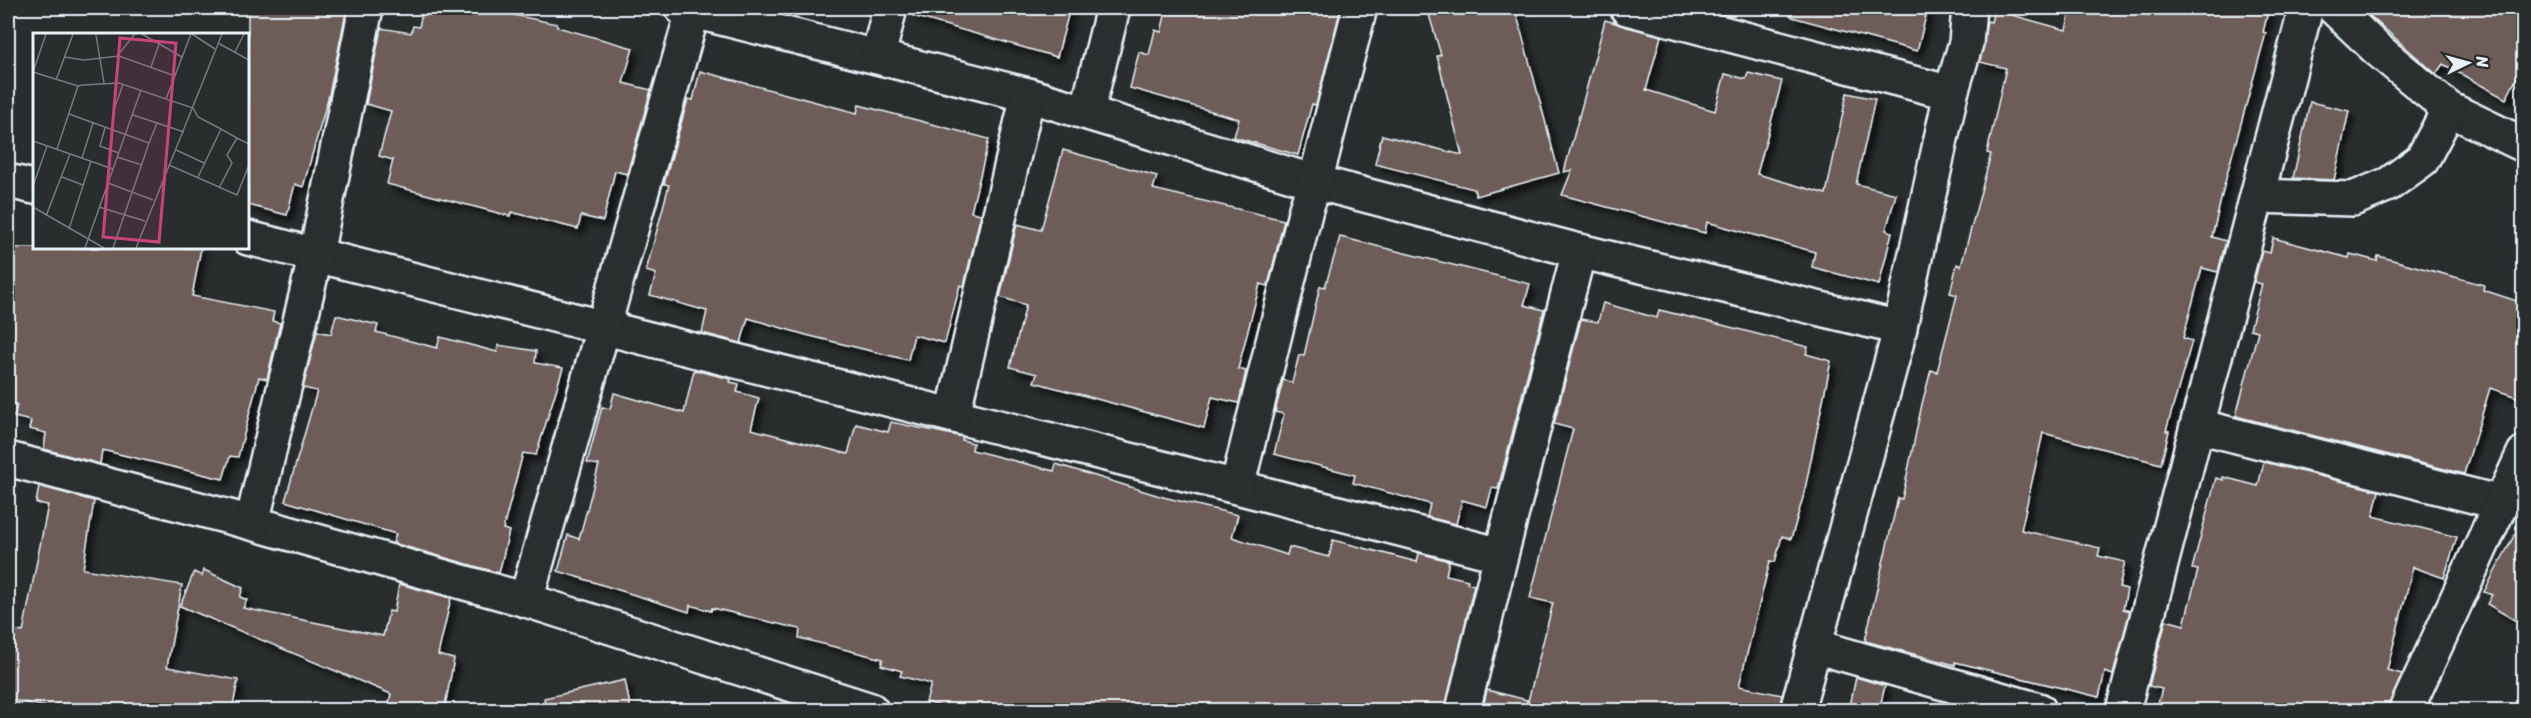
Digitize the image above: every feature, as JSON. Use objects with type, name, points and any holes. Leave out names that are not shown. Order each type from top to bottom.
[{"type":"street","points":[[252,523],[316,254],[366,8]]},
{"type":"street","points":[[878,56],[890,8]]},
{"type":"street","points":[[1087,112],[1113,8]]},
{"type":"street","points":[[1238,487],[1306,209],[1360,8]]},
{"type":"street","points":[[1627,8],[1951,93]]},
{"type":"street","points":[[1797,711],[1900,328],[1951,93],[1966,43],[1969,8]]},
{"type":"street","points":[[2123,711],[2306,8]]},
{"type":"street","points":[[2334,8],[2377,49],[2449,109],[2523,145]]},
{"type":"street","points":[[526,600],[604,326],[687,9],[1028,95],[1315,182],[1579,251],[1900,328]]},
{"type":"street","points":[[953,414],[1028,95]]},
{"type":"street","points":[[2258,195],[2353,199],[2388,184],[2422,160],[2449,109]]},
{"type":"street","points":[[8,181],[33,187]]},
{"type":"street","points":[[249,238],[953,414],[1501,555]]},
{"type":"street","points":[[1463,711],[1579,251]]},
{"type":"street","points":[[2198,426],[2501,503]]},
{"type":"street","points":[[2406,711],[2523,453]]},
{"type":"street","points":[[8,459],[252,523],[526,600],[872,711]]},
{"type":"street","points":[[1814,646],[2039,711]]},
{"type":"building","points":[[248,8],[347,8],[329,95],[303,187],[295,184],[287,215],[249,205]]},
{"type":"building","points":[[423,8],[480,8],[557,24],[557,27],[633,48],[623,83],[651,90],[627,174],[615,171],[603,221],[581,216],[578,229],[511,212],[510,216],[387,184],[393,160],[379,156],[391,111],[366,104],[381,28],[411,33],[413,26],[419,27]]},
{"type":"building","points":[[914,8],[1070,8],[1057,57],[913,16]]},
{"type":"building","points":[[1167,8],[1341,8],[1316,105],[1312,104],[1298,155],[1234,137],[1239,119],[1130,88],[1139,52],[1149,55],[1155,30],[1161,32]]},
{"type":"building","points":[[1427,8],[1515,8],[1559,173],[1476,196],[1474,189],[1375,164],[1382,135],[1462,155],[1437,56],[1441,55]]},
{"type":"building","points":[[1793,8],[1928,8],[1917,51],[1792,17]]},
{"type":"building","points":[[2071,8],[2269,8],[2263,32],[2266,33],[2212,237],[2226,241],[2218,272],[2202,268],[2183,338],[2192,341],[2166,431],[2169,431],[2161,464],[2043,433],[2021,530],[2100,548],[2098,556],[2125,562],[2119,587],[2127,589],[2123,609],[2130,611],[2113,675],[2105,672],[2099,697],[1955,662],[1955,665],[1865,641],[1898,498],[1902,499],[1931,370],[1937,372],[1957,295],[1950,293],[1957,264],[1961,266],[1991,154],[1987,153],[2006,68],[1980,62],[1987,21],[1991,22],[1994,10],[2066,30]]},
{"type":"building","points":[[2361,8],[2523,8],[2523,66],[2506,99],[2443,64],[2436,74]]},
{"type":"building","points":[[1605,20],[1661,36],[1646,90],[1715,111],[1725,74],[1746,79],[1748,73],[1782,81],[1757,174],[1826,194],[1847,93],[1875,99],[1856,184],[1896,194],[1886,230],[1892,232],[1879,285],[1812,267],[1815,252],[1707,222],[1705,233],[1562,195],[1572,170],[1564,172]]},
{"type":"building","points":[[700,71],[857,113],[859,105],[989,139],[971,212],[981,214],[964,286],[960,285],[945,343],[914,335],[908,360],[748,318],[741,343],[702,333],[707,311],[650,295],[656,274],[646,271],[669,185],[664,184],[688,99],[693,100]]},
{"type":"building","points":[[2310,102],[2349,111],[2334,180],[2293,178]]},
{"type":"building","points":[[1063,150],[1157,176],[1153,189],[1284,220],[1268,286],[1260,284],[1238,369],[1246,371],[1239,403],[1212,397],[1204,428],[1034,382],[1037,374],[1010,367],[1026,305],[1000,297],[1017,224],[1041,230]]},
{"type":"building","points":[[1340,237],[1530,284],[1524,305],[1544,310],[1498,489],[1492,488],[1487,507],[1462,500],[1456,524],[1427,517],[1430,504],[1353,483],[1355,475],[1274,454],[1284,414],[1275,412],[1283,380],[1292,383],[1299,355],[1304,356],[1320,286],[1325,287]]},
{"type":"building","points":[[2273,238],[2349,258],[2350,254],[2377,261],[2378,256],[2484,285],[2483,290],[2523,303],[2523,399],[2490,388],[2464,474],[2236,416],[2258,331],[2250,329],[2262,284],[2254,282],[2262,251],[2270,253]]},
{"type":"building","points":[[8,248],[201,249],[192,296],[274,312],[272,321],[280,323],[267,379],[259,377],[238,457],[230,456],[223,479],[102,450],[100,464],[44,449],[46,433],[29,429],[31,421],[14,417],[17,405],[8,404]]},
{"type":"building","points":[[1603,303],[1657,318],[1659,310],[1722,325],[1808,347],[1806,354],[1831,361],[1804,494],[1791,539],[1782,536],[1775,562],[1770,561],[1739,686],[1782,695],[1779,711],[1482,711],[1487,690],[1527,700],[1526,709],[1553,603],[1530,598],[1573,429],[1554,424],[1581,319],[1598,322]]},
{"type":"building","points":[[336,315],[378,325],[376,332],[437,348],[440,337],[497,352],[498,345],[536,351],[535,363],[563,368],[536,455],[523,453],[503,529],[509,531],[499,573],[393,543],[396,534],[285,501],[317,391],[303,388],[317,331],[331,334]]},
{"type":"building","points":[[694,370],[731,379],[730,382],[739,384],[737,392],[759,398],[751,429],[848,454],[856,424],[888,432],[891,422],[963,437],[962,440],[973,443],[972,450],[1054,471],[1056,464],[1163,497],[1238,515],[1232,537],[1287,555],[1289,547],[1329,557],[1333,540],[1417,562],[1419,553],[1449,561],[1446,575],[1468,580],[1467,583],[1474,585],[1445,711],[957,711],[926,702],[931,684],[900,676],[902,671],[881,665],[883,659],[799,638],[800,629],[712,608],[711,611],[690,605],[689,612],[558,571],[568,535],[579,539],[599,465],[587,463],[602,407],[610,409],[614,393],[684,413]]},
{"type":"building","points":[[2264,462],[2379,491],[2373,516],[2457,537],[2444,578],[2413,567],[2387,670],[2402,674],[2387,711],[2156,711],[2162,689],[2149,686],[2166,620],[2184,625],[2198,570],[2192,569],[2216,478],[2223,480],[2223,477],[2258,486]]},
{"type":"building","points":[[39,486],[94,501],[83,569],[182,585],[167,667],[238,680],[232,711],[66,711],[8,699],[8,630],[23,632],[48,505],[36,503]]},
{"type":"building","points":[[2523,519],[2523,625],[2487,604],[2492,595],[2484,592]]},
{"type":"building","points":[[204,570],[243,588],[240,597],[247,600],[243,608],[383,636],[389,611],[394,612],[399,584],[451,598],[438,655],[454,659],[444,711],[387,711],[391,694],[180,606],[194,572],[202,576]]},
{"type":"building","points":[[1856,677],[1885,686],[1879,711],[1849,711]]},
{"type":"building","points":[[625,680],[631,711],[546,711],[544,698]]}]
